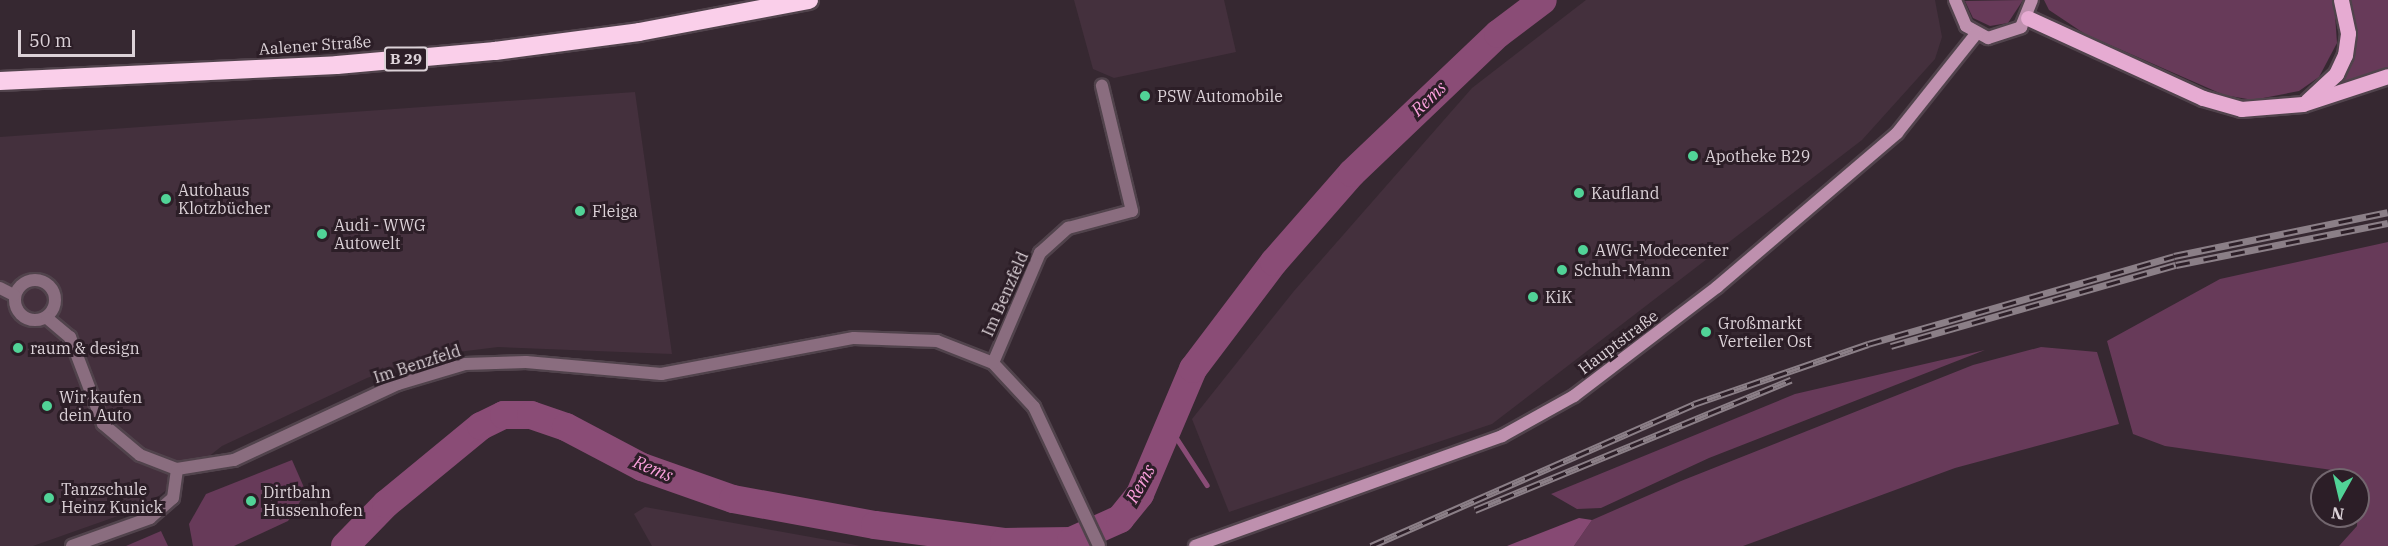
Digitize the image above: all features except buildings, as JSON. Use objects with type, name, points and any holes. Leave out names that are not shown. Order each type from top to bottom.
[{"type":"highway","name":"Aalener Straße","points":[[0,81],[337,65],[495,51],[639,32],[809,0]]},
{"type":"main road","points":[[2303,104],[2336,74],[2345,54],[2348,33],[2341,0]]},
{"type":"main road","points":[[2028,18],[2223,106],[2259,111],[2303,104],[2388,76]]},
{"type":"street","points":[[1955,0],[1958,15],[1976,34],[2011,34],[2028,18],[2032,0]]},
{"type":"street","name":"Hauptstraße","points":[[1195,546],[1502,436],[1574,396],[1717,287],[1897,133],[1976,34]]},
{"type":"street","name":"Im Benzfeld","points":[[993,363],[1040,253],[1068,228],[1132,211],[1102,86]]},
{"type":"street","points":[[0,288],[14,295],[27,281],[47,284],[55,301],[47,318]]},
{"type":"street","name":"Im Benzfeld","points":[[14,295],[14,305],[27,320],[47,318],[70,337],[103,424],[140,455],[177,469],[234,460],[398,384],[465,364],[526,362],[661,374],[782,348],[906,337],[937,341],[993,363],[1034,407],[1050,432],[1099,545]]},
{"type":"street","points":[[72,546],[150,518],[173,498],[177,469]]},
{"type":"shaded area","points":[[1074,0],[1224,0],[1236,52],[1114,78],[1093,69]]},
{"type":"shaded area","points":[[1586,0],[1935,0],[1942,37],[1935,59],[1862,140],[1492,424],[1229,512],[1192,419],[1294,291],[1472,88]]},
{"type":"shaded area","points":[[2023,0],[2008,23],[1990,26],[1973,18],[1965,1]]},
{"type":"shaded area","points":[[2044,0],[2334,0],[2337,43],[2319,77],[2299,91],[2253,100],[2224,95],[2085,34],[2049,10]]},
{"type":"shaded area","points":[[2345,0],[2388,0],[2388,68],[2327,92],[2342,71]]},
{"type":"shaded area","points":[[635,92],[672,354],[498,347],[434,355],[367,378],[222,446],[146,506],[33,546],[0,546],[0,137]]},
{"type":"shaded area","points":[[2388,242],[2388,546],[2339,546],[2355,528],[2370,528],[2370,468],[2318,468],[2165,446],[2133,434],[2107,341],[2220,279]]},
{"type":"shaded area","points":[[2041,347],[2097,352],[2119,424],[1955,468],[1743,546],[1574,546],[1592,520],[1681,481],[1973,365]]},
{"type":"shaded area","points":[[1985,350],[1709,458],[1601,508],[1577,509],[1551,494],[1795,394]]},
{"type":"shaded area","name":"Dirtbahn Hussenhofen","points":[[292,460],[306,492],[288,521],[234,546],[193,546],[189,524],[206,494]]},
{"type":"shaded area","points":[[645,507],[861,546],[652,546],[634,514]]},
{"type":"shaded area","points":[[1579,518],[1592,520],[1574,546],[1507,546]]},
{"type":"shaded area","points":[[161,531],[168,546],[126,546]]},
{"type":"waterway","name":"Rems","points":[[345,546],[386,504],[481,426],[504,415],[531,415],[566,427],[642,467],[733,499],[875,525],[1004,542],[1071,541],[1120,519],[1140,494],[1193,369],[1274,262],[1352,173],[1498,34],[1543,0]]},
{"type":"waterway","points":[[1170,428],[1207,485]]},
{"type":"railway","points":[[1371,546],[1694,404],[1868,344],[2174,256],[2388,212]]},
{"type":"railway","points":[[1891,346],[2176,265],[2388,223]]},
{"type":"railway","points":[[1475,510],[1791,380]]},
{"type":"place","name":"PSW Automobile","points":[[1145,96]]},
{"type":"place","name":"Apotheke B29","points":[[1693,156]]},
{"type":"place","name":"Kaufland","points":[[1579,193]]},
{"type":"place","name":"Autohaus Klotzbücher","points":[[166,199]]},
{"type":"place","name":"Fleiga","points":[[580,211]]},
{"type":"place","name":"Audi - WWG Autowelt","points":[[322,234]]},
{"type":"place","name":"AWG-Modecenter","points":[[1583,250]]},
{"type":"place","name":"Schuh-Mann","points":[[1562,270]]},
{"type":"place","name":"KiK","points":[[1533,297]]},
{"type":"place","name":"Großmarkt Verteiler Ost","points":[[1706,332]]},
{"type":"place","name":"raum & design","points":[[18,348]]},
{"type":"place","name":"Wir kaufen dein Auto","points":[[47,406]]},
{"type":"place","name":"Tanzschule Heinz Kunick","points":[[49,498]]},
{"type":"place","name":"Dirtbahn Hussenhofen","points":[[251,501]]}]
